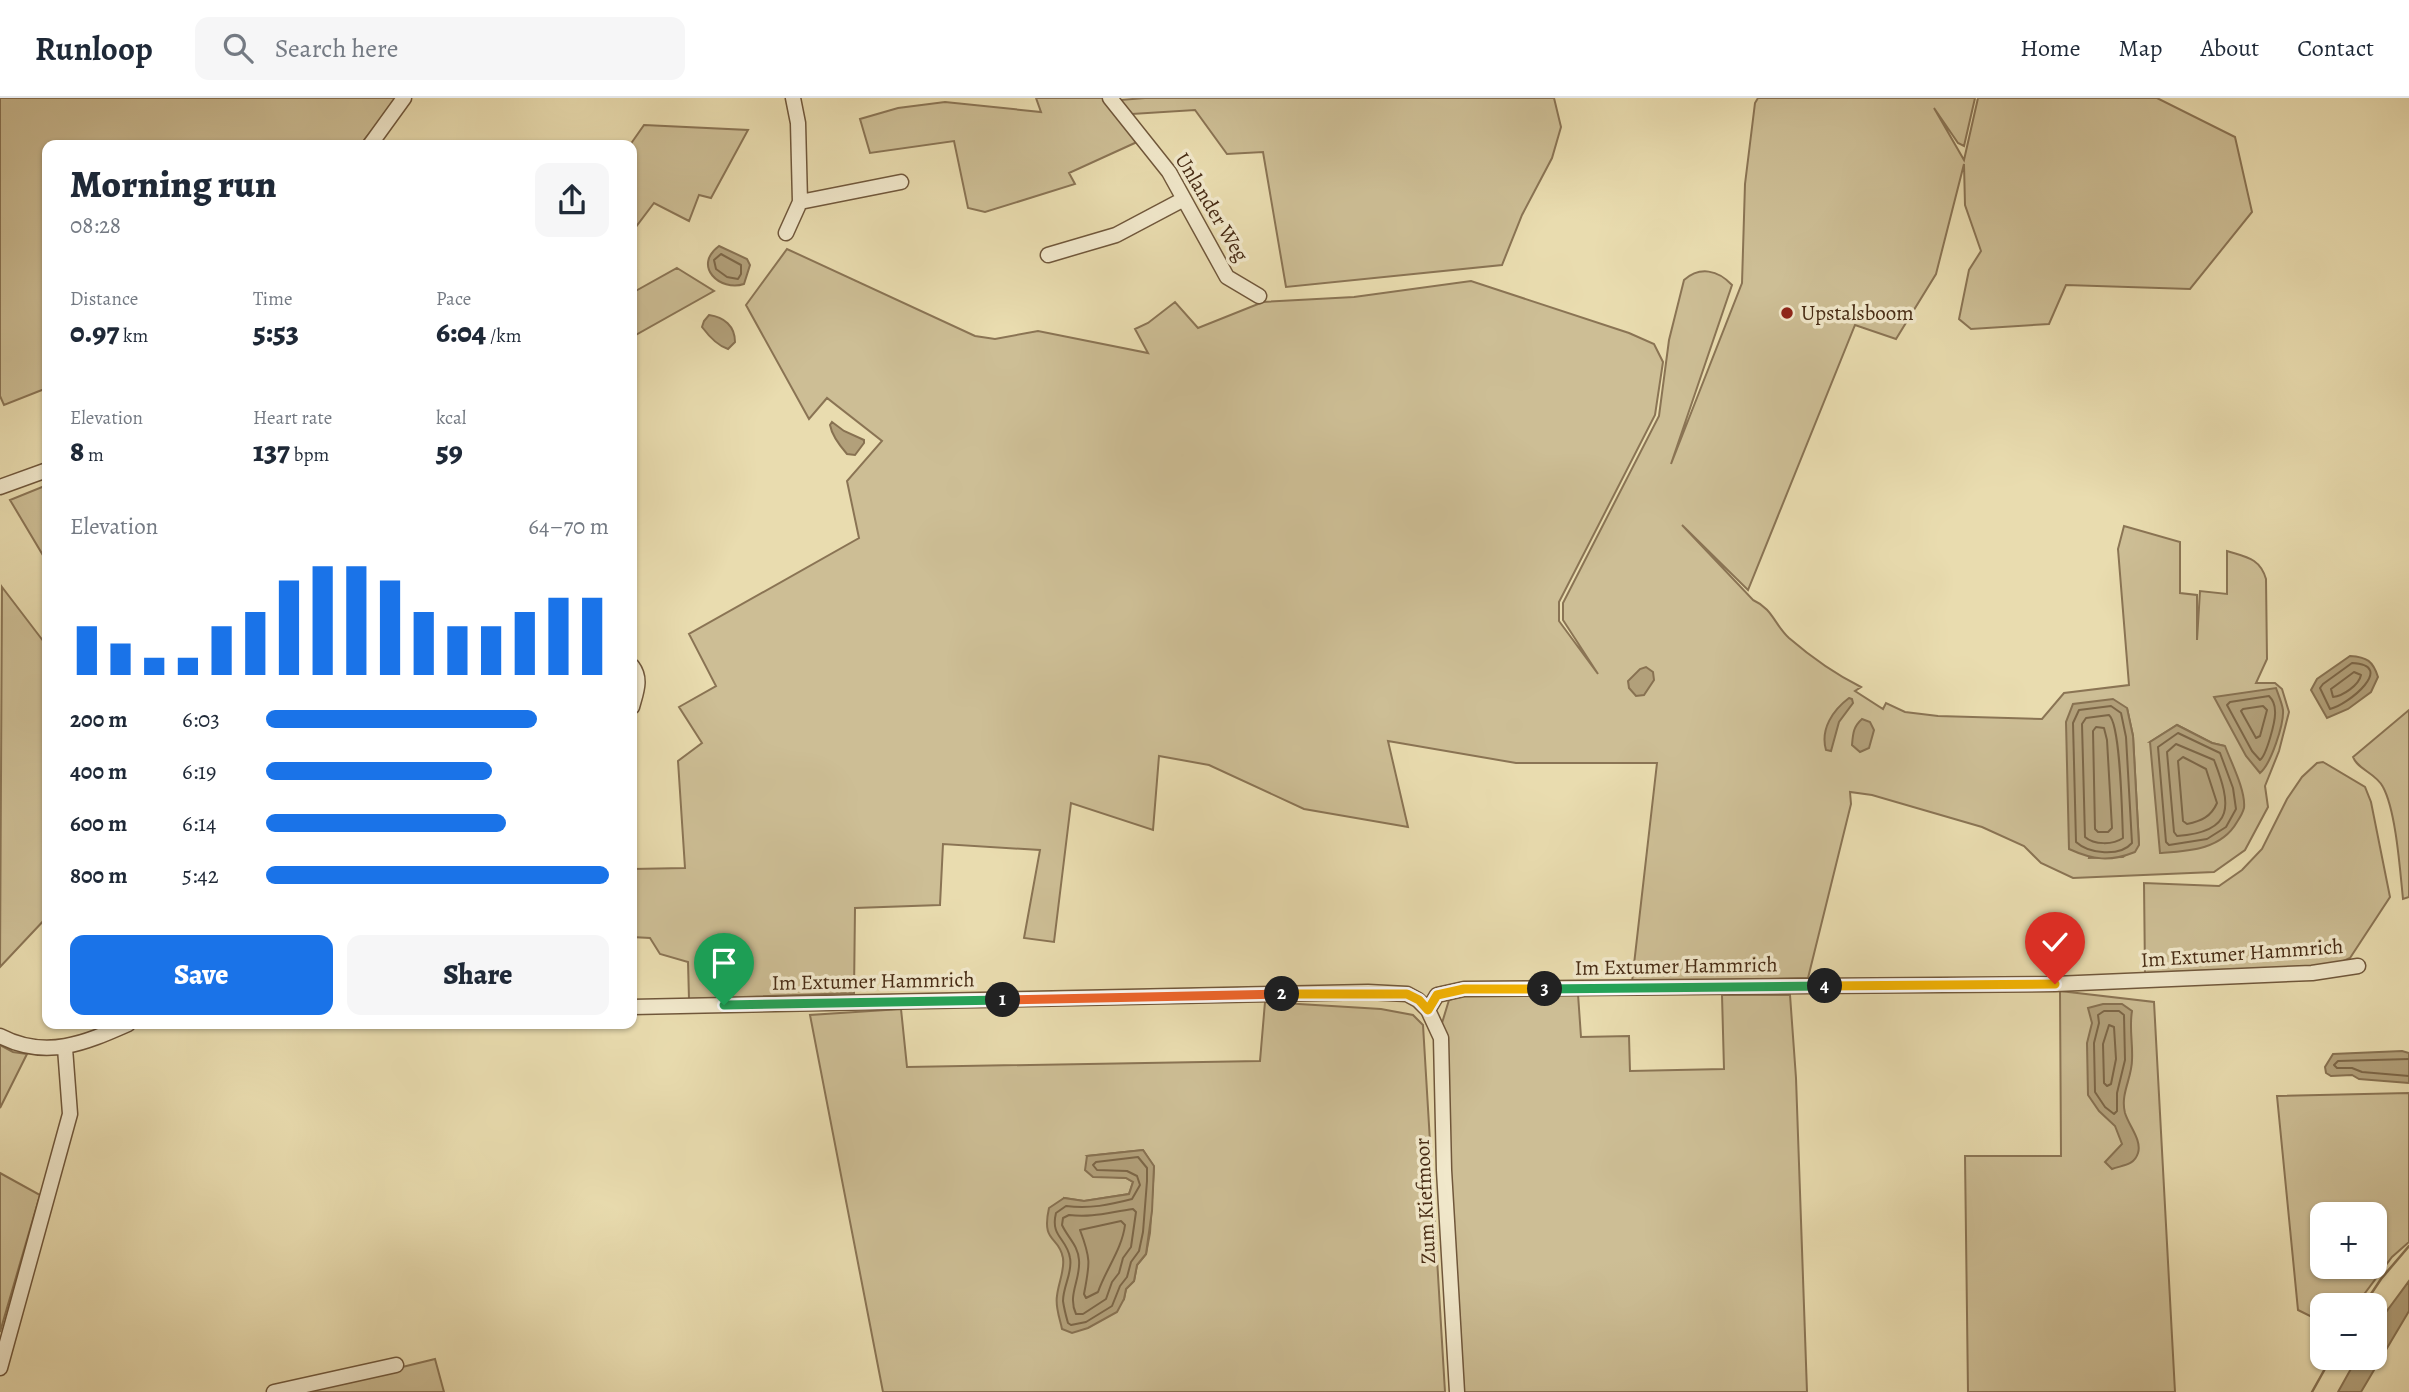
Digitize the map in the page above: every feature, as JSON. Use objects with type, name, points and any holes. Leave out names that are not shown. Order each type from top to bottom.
[{"type":"street","points":[[374,140],[404,98]]},
{"type":"street","points":[[786,233],[800,202],[798,123],[793,98]]},
{"type":"street","name":"Unlander Weg","points":[[1110,98],[1170,172],[1227,276],[1259,296]]},
{"type":"street","points":[[800,202],[901,183]]},
{"type":"street","points":[[1048,255],[1116,235],[1184,199]]},
{"type":"street","points":[[0,487],[42,472]]},
{"type":"street","name":"Im Extumer Hammrich","points":[[637,1007],[1368,992],[1407,994],[1419,1000],[1428,1010],[1437,995],[1464,989],[2055,984],[2312,973],[2358,966]]},
{"type":"street","name":"Zum Kiefmoor","points":[[1428,1010],[1441,1038],[1444,1170],[1457,1392]]},
{"type":"street","points":[[0,1036],[32,1047],[65,1048],[117,1029]]},
{"type":"street","points":[[0,1368],[70,1114],[65,1048]]},
{"type":"street","points":[[274,1392],[396,1365]]},
{"type":"shaded area","points":[[0,98],[399,98],[364,140],[42,140],[42,390],[4,405],[0,396]]},
{"type":"shaded area","points":[[1036,98],[1105,98],[1137,142],[1069,173],[1075,184],[985,212],[968,208],[954,141],[870,153],[860,119],[898,108],[945,102],[1041,112]]},
{"type":"shaded area","points":[[1554,98],[1561,127],[1552,158],[1522,215],[1502,265],[1286,287],[1263,152],[1227,154],[1195,110],[1132,114],[1120,100]]},
{"type":"shaded area","points":[[1758,98],[1975,98],[1964,146],[1958,143],[1934,108],[1964,160],[1978,98],[2157,98],[2235,137],[2252,212],[2190,289],[2066,285],[2049,324],[1971,329],[1959,319],[1969,270],[1981,251],[1965,205],[1964,164],[1936,274],[1896,339],[1855,325],[1748,590],[1682,525],[1753,600],[1769,612],[1789,638],[1824,665],[1861,687],[1855,691],[1883,709],[1886,703],[1905,712],[1938,716],[2042,719],[2064,693],[2129,685],[2118,549],[2124,526],[2180,542],[2180,593],[2197,595],[2197,640],[2200,591],[2227,594],[2227,551],[2251,559],[2260,567],[2266,579],[2267,659],[2256,683],[2275,683],[2282,689],[2289,712],[2279,751],[2265,786],[2268,807],[2245,850],[2214,872],[2073,878],[2041,863],[2024,846],[1982,827],[1872,795],[1850,792],[1851,804],[1808,978],[1632,982],[1657,763],[1516,763],[1388,741],[1408,827],[1304,809],[1209,765],[1159,756],[1153,830],[1071,803],[1054,942],[1024,938],[1040,850],[943,844],[940,905],[855,908],[854,993],[689,999],[688,962],[660,954],[650,938],[637,937],[637,869],[685,868],[678,761],[702,743],[679,707],[716,686],[689,634],[859,538],[847,481],[882,441],[827,398],[809,419],[746,305],[787,249],[975,336],[995,339],[1038,331],[1148,353],[1135,329],[1148,323],[1175,302],[1198,328],[1263,302],[1354,297],[1471,281],[1629,333],[1654,344],[1663,362],[1655,415],[1559,602],[1559,621],[1598,674],[1563,620],[1563,603],[1659,416],[1669,340],[1684,280],[1703,271],[1715,273],[1732,285],[1671,464],[1742,283],[1745,184],[1755,103]],"holes":[[[2127,708],[2133,736],[2139,844],[2123,857],[2089,858]],[[2177,725],[2212,743],[2225,746],[2150,742]]]},
{"type":"shaded area","points":[[644,125],[748,130],[711,198],[699,195],[689,221],[654,203],[637,225],[637,140],[634,140]]},
{"type":"shaded area","points":[[677,268],[714,291],[637,334],[637,290]]},
{"type":"shaded area","points":[[42,487],[42,554],[10,500]]},
{"type":"shaded area","points":[[2,587],[42,639],[42,922],[0,967]]},
{"type":"shaded area","points":[[2409,710],[2409,897],[2403,899],[2397,841],[2387,798],[2380,782],[2353,757]]},
{"type":"shaded area","points":[[2323,762],[2365,787],[2371,802],[2390,897],[2350,958],[2337,964],[2318,966],[2145,973],[2144,883],[2219,886],[2242,870],[2262,849],[2287,799],[2302,777],[2317,763]]},
{"type":"shaded area","points":[[2060,991],[2154,1002],[2175,1392],[1968,1392],[1965,1156],[2061,1156]]},
{"type":"shaded area","points":[[1578,994],[1581,1037],[1629,1036],[1630,1071],[1724,1069],[1722,995],[1790,995],[1796,1078],[1807,1392],[1464,1392],[1442,1023],[1449,1000],[1464,995]]},
{"type":"shaded area","points":[[1265,1002],[1381,1009],[1413,1015],[1423,1025],[1445,1392],[883,1392],[810,1015],[901,1009],[907,1067],[1260,1061]],"holes":[[[1143,1150],[1154,1167],[1146,1254],[1137,1265],[1134,1281],[1126,1289],[1124,1299],[1064,1263],[1064,1198],[1084,1201],[1129,1194],[1133,1182],[1126,1178],[1113,1177],[1087,1156]]]},
{"type":"shaded area","points":[[0,1045],[13,1052],[27,1054],[0,1108]]},
{"type":"shaded area","points":[[2409,1093],[2409,1242],[2387,1264],[2387,1202],[2310,1202],[2310,1279],[2376,1279],[2365,1293],[2310,1293],[2310,1316],[2298,1310],[2277,1096]]},
{"type":"shaded area","points":[[0,1173],[40,1195],[0,1332]]},
{"type":"shaded area","points":[[435,1359],[444,1392],[300,1392]]},
{"type":"water","points":[[719,246],[747,259],[750,265],[744,284],[726,284],[712,276],[708,262]]},
{"type":"water","points":[[709,315],[724,320],[731,327],[735,342],[728,349],[717,343],[702,327]]},
{"type":"water","points":[[832,422],[864,440],[855,455],[847,454],[834,437],[830,425]]},
{"type":"water","points":[[2350,656],[2368,661],[2378,677],[2371,692],[2348,709],[2327,718],[2311,690],[2317,679]]},
{"type":"water","points":[[1646,667],[1653,672],[1654,680],[1644,695],[1636,696],[1629,688],[1628,681],[1640,669]]},
{"type":"water","points":[[2276,688],[2283,710],[2281,724],[2272,753],[2260,773],[2246,756],[2214,697]]},
{"type":"water","points":[[1849,698],[1853,703],[1839,722],[1831,751],[1826,750],[1826,727],[1838,708]]},
{"type":"water","points":[[2113,699],[2127,708],[2133,736],[2139,845],[2135,852],[2102,858],[2086,856],[2069,849],[2066,722],[2073,704]]},
{"type":"water","points":[[1862,719],[1870,722],[1874,730],[1869,748],[1860,752],[1852,745],[1855,728]]},
{"type":"water","points":[[2177,725],[2212,743],[2225,746],[2240,785],[2244,808],[2230,831],[2213,844],[2192,850],[2160,853],[2150,742]]},
{"type":"water","points":[[2103,1004],[2122,1004],[2132,1011],[2131,1067],[2124,1106],[2139,1148],[2134,1160],[2112,1169],[2105,1162],[2122,1144],[2115,1126],[2099,1111],[2088,1095],[2087,1043],[2092,1023],[2088,1008]]},
{"type":"water","points":[[2409,1053],[2409,1083],[2359,1079],[2352,1075],[2331,1076],[2326,1073],[2325,1067],[2333,1054]]},
{"type":"water","points":[[1143,1150],[1154,1166],[1152,1211],[1146,1254],[1137,1265],[1134,1281],[1126,1289],[1117,1312],[1088,1328],[1072,1333],[1062,1329],[1057,1300],[1063,1258],[1047,1228],[1049,1208],[1064,1198],[1084,1201],[1129,1194],[1133,1182],[1126,1178],[1093,1177],[1085,1170],[1087,1156]]},
{"type":"water","points":[[2409,1281],[2409,1311],[2387,1348],[2387,1311]]},
{"type":"water","points":[[2350,1370],[2374,1370],[2361,1392],[2338,1392]]},
{"type":"waterway","points":[[2372,1293],[2409,1246]]},
{"type":"waterway","points":[[2312,1392],[2324,1370]]},
{"type":"place","name":"Upstalsboom","points":[[1787,313]]},
{"type":"route","points":[[724,1005],[1368,992],[1407,994],[1419,1000],[1428,1010],[1437,995],[1464,989],[2055,984]]}]
